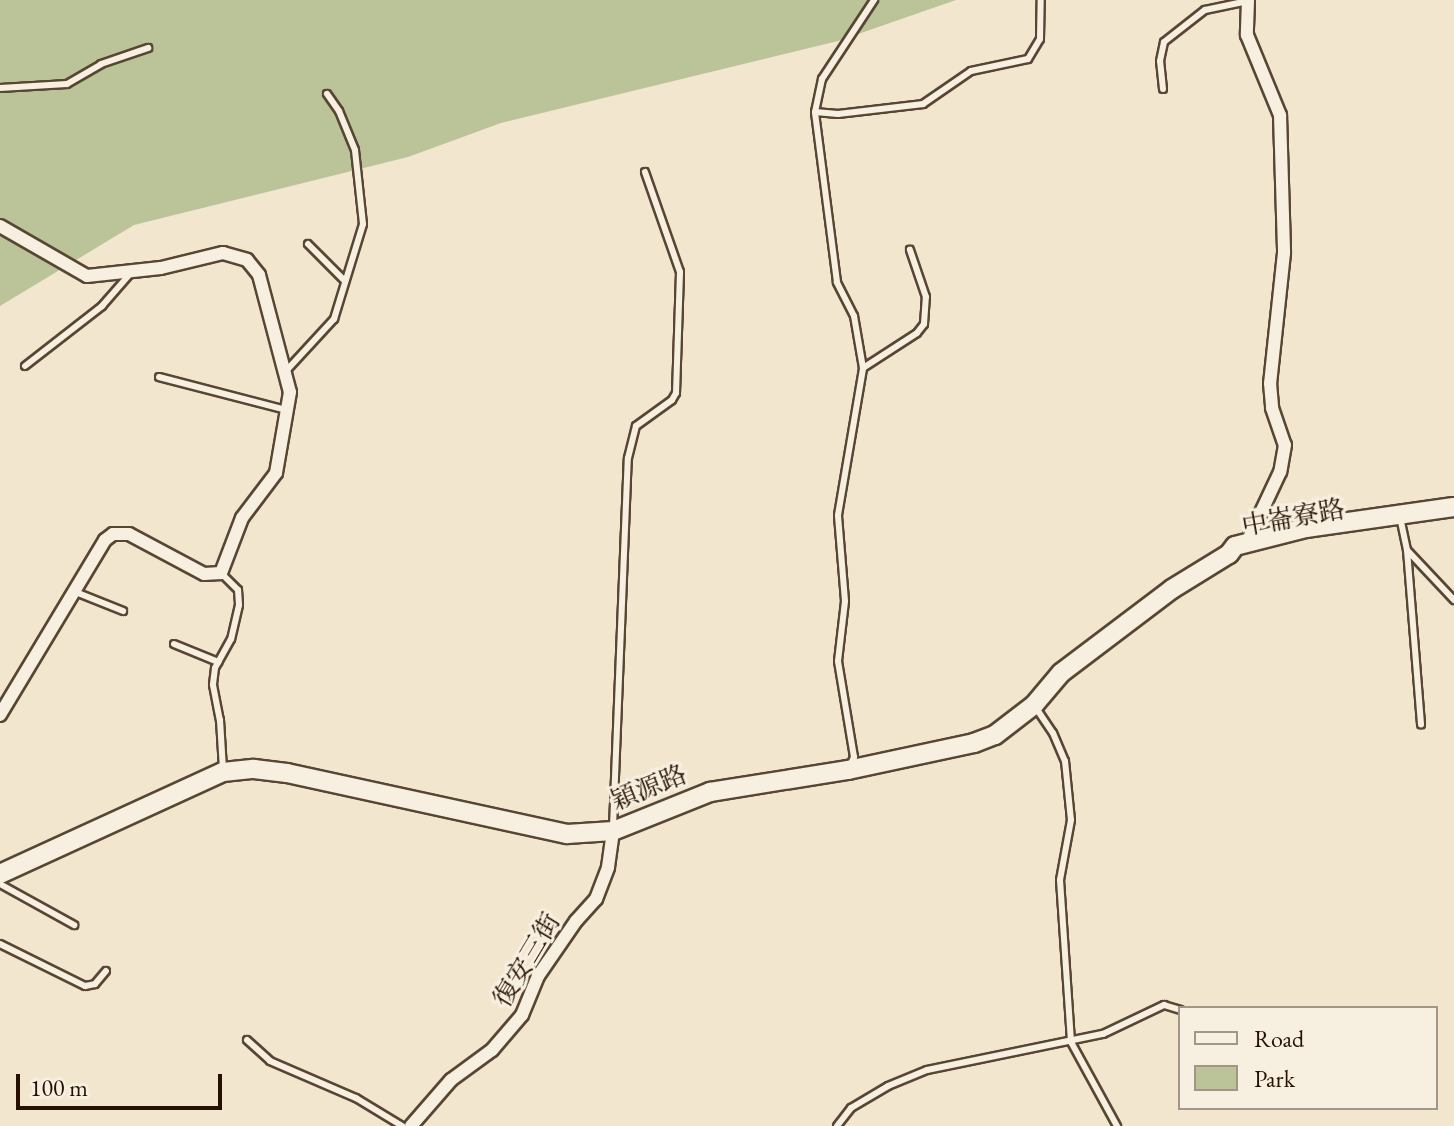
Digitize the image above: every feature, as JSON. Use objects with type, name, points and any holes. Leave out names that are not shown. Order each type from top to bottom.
[{"type":"street","points":[[1248,1],[1247,35],[1280,115],[1284,253],[1270,383],[1272,408],[1285,445],[1280,472],[1248,540]]},
{"type":"street","points":[[0,226],[76,272],[99,276],[223,253],[247,260],[259,275],[290,392],[276,473],[242,518],[221,573],[204,574],[129,534],[113,534],[105,540],[73,591],[0,715]]},
{"type":"street","name":"中崙寮路","points":[[1229,554],[1401,522],[1454,507]]},
{"type":"street","name":"中崙寮路","points":[[1229,554],[1235,546],[1248,540],[1454,518]]},
{"type":"street","name":"穎源路","points":[[0,874],[223,772],[254,769],[287,773],[567,834],[613,831],[710,792],[848,770],[974,743],[995,735],[1034,705],[1061,673],[1172,589],[1229,554]]},
{"type":"street","name":"復安三街","points":[[411,1126],[451,1080],[492,1050],[522,1015],[538,976],[576,921],[596,899],[608,867],[613,831]]},
{"type":"lane","points":[[848,770],[854,757],[838,661],[845,601],[838,515],[863,368],[854,316],[837,282],[815,112],[822,79],[874,0]]},
{"type":"lane","points":[[815,112],[838,114],[923,104],[971,71],[1028,59],[1040,39],[1041,0]]},
{"type":"lane","points":[[1163,89],[1160,61],[1164,42],[1205,10],[1248,1]]},
{"type":"lane","points":[[0,88],[67,84],[101,64],[148,48]]},
{"type":"lane","points":[[286,371],[304,348],[327,330],[363,224],[355,150],[339,111],[327,94]]},
{"type":"lane","points":[[613,831],[628,458],[636,426],[672,400],[676,393],[680,272],[645,172]]},
{"type":"lane","points":[[308,244],[345,281]]},
{"type":"lane","points":[[863,368],[917,333],[924,324],[926,297],[910,250]]},
{"type":"lane","points":[[25,366],[102,306],[131,272]]},
{"type":"lane","points":[[159,377],[287,410]]},
{"type":"lane","points":[[1401,522],[1407,550],[1421,724]]},
{"type":"lane","points":[[1407,550],[1454,600]]},
{"type":"lane","points":[[221,573],[238,590],[239,605],[231,639],[218,662],[213,696],[220,720],[223,772]]},
{"type":"lane","points":[[73,591],[123,611]]},
{"type":"lane","points":[[174,644],[218,662]]},
{"type":"lane","points":[[1034,705],[1053,733],[1065,761],[1071,820],[1060,880],[1071,1042],[1117,1126]]},
{"type":"lane","points":[[0,884],[74,925]]},
{"type":"lane","points":[[0,944],[85,986],[95,984],[106,971]]},
{"type":"lane","points":[[837,1126],[851,1108],[888,1086],[927,1070],[1071,1042],[1120,1029],[1148,1010],[1164,1005],[1178,1009]]},
{"type":"lane","points":[[247,1040],[270,1061],[356,1098],[402,1126]]},
{"type":"green space","points":[[0,0],[956,0],[838,41],[501,123],[408,157],[134,225],[0,306]]}]
